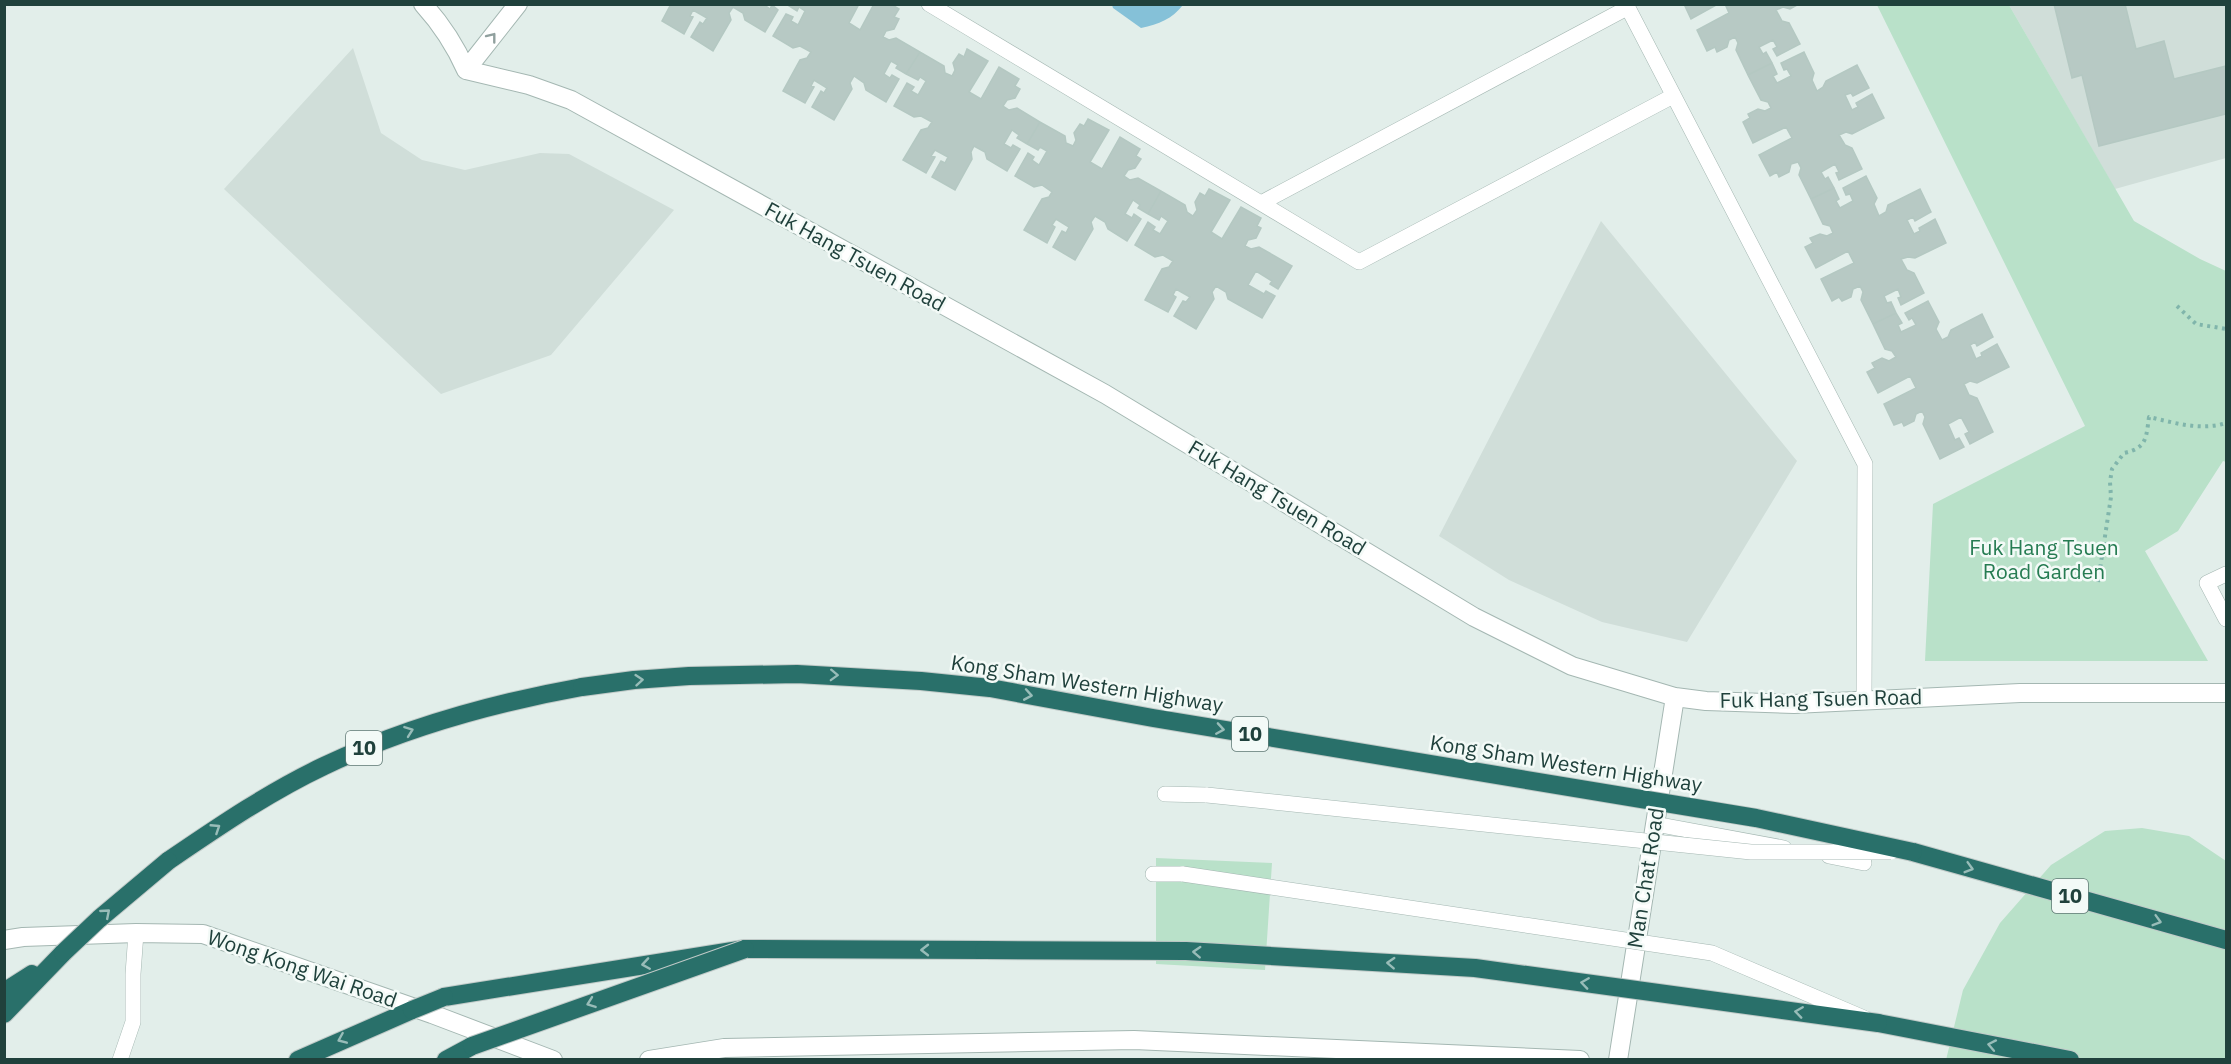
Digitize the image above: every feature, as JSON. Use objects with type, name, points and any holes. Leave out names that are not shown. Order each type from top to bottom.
[{"type":"highway","name":"Kong Sham Western Highway","points":[[63,953],[99,919],[168,861],[235,816],[323,766],[425,726],[525,698],[634,680],[689,676],[797,674],[921,681],[990,688],[1153,718],[1756,818],[1913,852],[2226,940]]},
{"type":"highway","points":[[446,1059],[472,1046],[745,949]]},
{"type":"highway","points":[[298,1059],[444,998],[745,949],[1186,951],[1475,968],[1878,1023],[2070,1059]]},
{"type":"highway","points":[[4,992],[63,953]]},
{"type":"highway","name":"10","points":[[4,1014],[63,953]]},
{"type":"street","points":[[423,4],[441,24],[454,44],[466,70],[518,4]]},
{"type":"street","name":"Fuk Hang Tsuen Road","points":[[466,70],[529,85],[571,100],[1105,394],[1474,617],[1572,666],[1675,697],[1706,702],[1794,704],[2020,693],[2226,693]]},
{"type":"street","name":"Man Chat Road","points":[[1618,1059],[1675,697]]},
{"type":"street","name":"Wong Kong Wai Road","points":[[4,940],[23,937],[136,933],[203,934],[554,1059]]},
{"type":"street","points":[[649,1059],[724,1048],[1134,1040],[1580,1059]]},
{"type":"lane","points":[[929,4],[1359,262],[1673,96]]},
{"type":"lane","points":[[1261,203],[1626,6],[1865,464],[1864,701]]},
{"type":"lane","points":[[2226,574],[2207,583],[2226,619]]},
{"type":"lane","points":[[2226,683],[2226,693]]},
{"type":"lane","points":[[1165,794],[1207,795],[1751,852],[1913,852]]},
{"type":"lane","points":[[1654,824],[1864,863]]},
{"type":"lane","points":[[1153,874],[1195,876],[1712,953],[1878,1023]]},
{"type":"lane","points":[[120,1059],[133,1022],[136,933]]},
{"type":"path","points":[[2177,306],[2196,324],[2226,329]]},
{"type":"path","points":[[2098,582],[2111,497],[2112,469],[2124,453],[2137,450],[2143,444],[2149,417],[2183,425],[2213,428],[2226,423]]},
{"type":"shaded area","points":[[2009,5],[2226,5],[2226,158],[2115,189]]},
{"type":"shaded area","points":[[353,48],[381,133],[422,160],[465,170],[540,153],[569,154],[674,210],[551,355],[441,394],[224,189]]},
{"type":"shaded area","points":[[1601,221],[1797,461],[1687,642],[1602,622],[1509,580],[1439,536]]},
{"type":"green space","name":"Fuk Hang Tsuen Road Garden","points":[[1877,5],[2009,5],[2134,221],[2200,259],[2226,271],[2226,462],[2223,461],[2178,531],[2145,551],[2208,661],[1925,661],[1933,504],[2085,426]]},
{"type":"green space","points":[[2142,828],[2189,836],[2226,861],[2226,1059],[1946,1060],[1963,990],[2000,923],[2051,865],[2105,831]]},
{"type":"green space","points":[[1156,858],[1272,863],[1265,970],[1156,964]]},
{"type":"water","points":[[1112,5],[1183,5],[1165,20],[1141,28]]},
{"type":"building","points":[[671,4],[763,4],[770,9],[772,5],[778,10],[765,32],[745,20],[743,13],[733,7],[729,13],[731,20],[713,51],[691,37],[700,22],[703,24],[707,18],[693,10],[690,16],[693,17],[684,34],[662,21]]},
{"type":"building","points":[[786,4],[828,4],[831,6],[832,4],[859,4],[849,23],[860,30],[874,4],[891,4],[899,9],[894,17],[899,19],[894,29],[886,31],[883,37],[889,40],[896,38],[920,52],[906,74],[896,68],[898,65],[891,61],[884,74],[890,78],[892,75],[899,79],[886,102],[866,90],[864,83],[854,76],[850,83],[852,89],[834,120],[812,107],[821,91],[824,93],[827,88],[814,80],[811,86],[814,87],[805,103],[783,91],[800,60],[807,58],[811,52],[800,46],[793,48],[773,36],[786,14],[793,17],[791,21],[798,25],[805,11],[799,7],[797,11]]},
{"type":"building","points":[[1684,4],[1718,4],[1691,19]]},
{"type":"building","points":[[1725,4],[1799,4],[1790,9],[1783,7],[1776,10],[1782,21],[1789,23],[1800,44],[1777,56],[1773,49],[1777,47],[1773,40],[1759,47],[1763,54],[1766,52],[1772,63],[1748,75],[1736,50],[1738,43],[1735,37],[1729,40],[1727,47],[1717,52],[1715,47],[1707,51],[1697,30],[1729,13]]},
{"type":"building","points":[[2054,4],[2125,4],[2136,49],[2164,41],[2174,79],[2226,66],[2226,114],[2099,146],[2082,75],[2072,78]]},
{"type":"building","points":[[967,49],[988,61],[969,92],[981,99],[999,67],[1019,79],[1015,86],[1020,89],[1015,98],[1007,100],[1003,106],[1009,110],[1017,108],[1040,122],[1027,144],[1017,138],[1019,135],[1012,130],[1004,144],[1020,149],[1007,171],[987,159],[985,152],[974,146],[971,152],[972,159],[955,190],[932,177],[941,161],[945,163],[948,157],[935,150],[931,156],[935,157],[926,173],[903,160],[921,130],[928,128],[932,122],[921,116],[914,117],[894,106],[907,83],[914,87],[911,91],[918,95],[926,81],[906,74],[920,52],[944,66],[945,73],[952,76],[955,70],[953,63],[959,54],[964,57]]},
{"type":"building","points":[[1804,52],[1814,73],[1812,80],[1817,91],[1826,81],[1857,65],[1869,88],[1853,96],[1851,93],[1845,95],[1852,110],[1858,107],[1856,103],[1872,94],[1884,118],[1852,134],[1846,132],[1839,135],[1845,145],[1852,148],[1862,169],[1839,180],[1836,173],[1839,172],[1835,164],[1821,172],[1825,179],[1828,177],[1834,188],[1811,199],[1799,175],[1801,168],[1798,162],[1791,164],[1789,172],[1779,177],[1777,172],[1770,176],[1759,155],[1792,138],[1786,127],[1753,143],[1743,122],[1750,118],[1748,114],[1758,109],[1765,111],[1771,108],[1768,102],[1761,100],[1748,75],[1772,63],[1777,74],[1773,76],[1777,83],[1791,76],[1787,69],[1784,70],[1781,63]]},
{"type":"building","points":[[1088,119],[1109,130],[1090,162],[1102,169],[1120,137],[1140,149],[1136,156],[1141,159],[1135,168],[1128,170],[1124,176],[1130,180],[1138,178],[1161,191],[1148,214],[1138,208],[1140,205],[1133,200],[1125,214],[1132,218],[1134,214],[1141,219],[1127,241],[1108,229],[1105,222],[1095,216],[1091,222],[1093,229],[1075,260],[1053,247],[1062,231],[1066,233],[1069,227],[1056,219],[1052,225],[1055,227],[1047,243],[1024,230],[1042,199],[1049,197],[1052,192],[1042,185],[1034,187],[1015,176],[1028,153],[1039,165],[1047,151],[1040,147],[1038,150],[1027,144],[1040,122],[1065,136],[1066,143],[1073,146],[1076,140],[1074,133],[1080,124],[1084,126]]},
{"type":"building","points":[[1866,176],[1877,198],[1874,204],[1879,216],[1886,212],[1888,205],[1920,189],[1931,212],[1915,221],[1913,217],[1907,220],[1914,234],[1920,231],[1919,228],[1935,219],[1946,243],[1915,258],[1901,259],[1907,270],[1914,273],[1924,293],[1901,305],[1898,289],[1884,296],[1887,303],[1891,302],[1896,313],[1873,324],[1861,300],[1863,292],[1860,286],[1853,289],[1851,297],[1842,301],[1839,297],[1832,301],[1821,279],[1854,263],[1848,251],[1816,268],[1805,247],[1813,243],[1810,238],[1833,233],[1830,226],[1823,224],[1811,199],[1834,188],[1839,199],[1836,201],[1840,208],[1853,201],[1850,194],[1846,195],[1843,188]]},
{"type":"building","points":[[1209,189],[1230,200],[1211,232],[1222,239],[1241,207],[1261,218],[1257,226],[1261,228],[1256,238],[1248,240],[1245,246],[1251,249],[1259,247],[1292,266],[1278,289],[1270,284],[1272,281],[1256,271],[1248,285],[1264,294],[1266,291],[1275,296],[1262,318],[1228,299],[1226,292],[1216,286],[1212,292],[1214,299],[1196,329],[1174,316],[1183,301],[1186,302],[1190,297],[1176,289],[1173,295],[1176,297],[1168,312],[1145,300],[1162,269],[1169,267],[1173,261],[1163,255],[1155,257],[1135,245],[1148,222],[1155,227],[1153,230],[1160,234],[1168,221],[1161,216],[1159,220],[1148,214],[1161,191],[1185,205],[1187,212],[1193,216],[1197,210],[1195,202],[1200,193],[1205,196]]},
{"type":"building","points":[[1928,301],[1939,322],[1936,329],[1942,340],[1948,337],[1951,330],[1982,314],[1993,337],[1977,346],[1975,342],[1970,345],[1976,359],[1982,356],[1981,353],[1997,344],[2009,367],[1977,383],[1970,381],[1964,384],[1969,395],[1977,398],[1993,432],[1970,444],[1965,434],[1969,432],[1961,417],[1948,424],[1955,440],[1959,438],[1964,447],[1940,459],[1923,424],[1925,417],[1922,411],[1916,414],[1914,421],[1904,426],[1902,422],[1894,425],[1884,404],[1916,388],[1910,376],[1878,393],[1867,372],[1875,368],[1872,363],[1882,358],[1889,361],[1896,357],[1892,351],[1885,349],[1873,324],[1896,313],[1902,323],[1898,325],[1901,332],[1916,325],[1905,313]]}]
